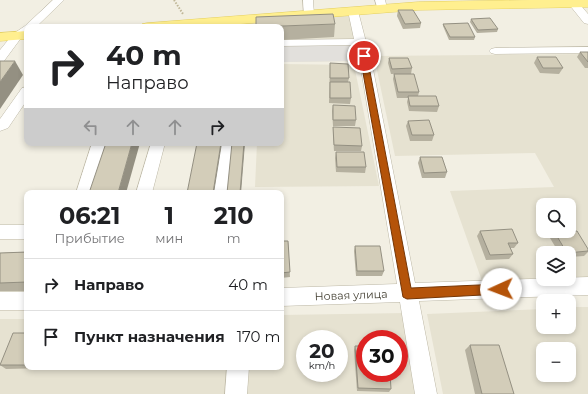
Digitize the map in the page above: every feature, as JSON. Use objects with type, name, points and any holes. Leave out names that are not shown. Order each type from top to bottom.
[{"type":"main road","points":[[204,24],[352,11],[381,4],[588,3]]},
{"type":"main road","points":[[0,37],[24,33]]},
{"type":"street","points":[[33,24],[59,0]]},
{"type":"street","points":[[308,0],[309,15]]},
{"type":"street","points":[[573,4],[588,22]]},
{"type":"street","points":[[352,11],[361,42],[426,394]]},
{"type":"street","points":[[0,58],[24,33]]},
{"type":"street","points":[[284,44],[361,42]]},
{"type":"street","points":[[495,50],[588,50]]},
{"type":"street","points":[[0,126],[3,125],[22,103]]},
{"type":"street","points":[[85,190],[98,146]]},
{"type":"street","points":[[145,190],[157,146]]},
{"type":"street","points":[[221,190],[227,146]]},
{"type":"street","points":[[0,232],[24,232]]},
{"type":"street","name":"Новая улица","points":[[284,297],[407,294],[457,290],[588,286]]},
{"type":"street","points":[[0,301],[24,301]]},
{"type":"street","points":[[236,394],[238,370]]},
{"type":"shaded area","points":[[347,12],[352,16],[362,61],[284,62],[284,24],[226,23]]},
{"type":"shaded area","points":[[350,44],[353,61],[284,62],[284,45]]},
{"type":"shaded area","points":[[588,54],[588,280],[576,280],[576,246],[536,246],[536,280],[482,281],[450,191],[554,187],[535,153],[395,156],[374,56]]},
{"type":"shaded area","points":[[284,64],[354,65],[379,186],[255,187],[257,146],[284,146]]},
{"type":"shaded area","points":[[576,307],[588,307],[588,394],[443,394],[427,314],[536,309],[536,334],[576,334]]},
{"type":"shaded area","points":[[406,313],[418,394],[0,394],[0,319],[24,319],[24,370],[284,370],[284,315]]},
{"type":"building","points":[[398,10],[413,10],[421,23],[405,24]]},
{"type":"building","points":[[333,14],[335,24],[284,26],[284,24],[256,24],[256,17]]},
{"type":"building","points":[[490,18],[498,29],[478,30],[471,19]]},
{"type":"building","points":[[468,23],[475,37],[450,37],[443,24]]},
{"type":"building","points":[[580,52],[588,52],[588,62]]},
{"type":"building","points":[[537,57],[556,57],[563,68],[543,68]]},
{"type":"building","points":[[389,58],[408,58],[412,68],[392,69]]},
{"type":"building","points":[[0,61],[15,61],[0,82]]},
{"type":"building","points":[[330,63],[348,64],[349,78],[330,78]]},
{"type":"building","points":[[394,74],[414,74],[419,92],[398,92]]},
{"type":"building","points":[[330,82],[350,82],[351,98],[330,98]]},
{"type":"building","points":[[408,96],[436,96],[439,106],[410,106]]},
{"type":"building","points":[[333,105],[355,106],[356,120],[333,120]]},
{"type":"building","points":[[429,120],[434,135],[412,135],[408,121]]},
{"type":"building","points":[[333,127],[360,128],[362,146],[334,145]]},
{"type":"building","points":[[105,146],[131,146],[119,190],[90,190]]},
{"type":"building","points":[[196,146],[221,146],[213,190],[188,190]]},
{"type":"building","points":[[232,146],[244,146],[240,190],[227,190]]},
{"type":"building","points":[[336,152],[364,152],[366,167],[337,167]]},
{"type":"building","points":[[420,157],[442,157],[447,172],[424,173]]},
{"type":"building","points":[[512,229],[518,243],[508,243],[513,254],[490,255],[480,231]]},
{"type":"building","points":[[576,231],[588,251],[576,252],[576,246],[563,246],[558,238],[576,238]]},
{"type":"building","points":[[284,241],[288,241],[290,272],[284,273]]},
{"type":"building","points":[[355,246],[380,246],[384,271],[357,271]]},
{"type":"building","points":[[24,252],[24,282],[0,283],[0,253]]},
{"type":"building","points":[[13,333],[24,333],[24,365],[0,365]]},
{"type":"building","points":[[470,345],[499,345],[514,394],[482,394]]},
{"type":"building","points":[[358,382],[391,382],[391,389],[358,388]]},
{"type":"route","points":[[364,56],[407,294],[457,290],[501,289]]}]
